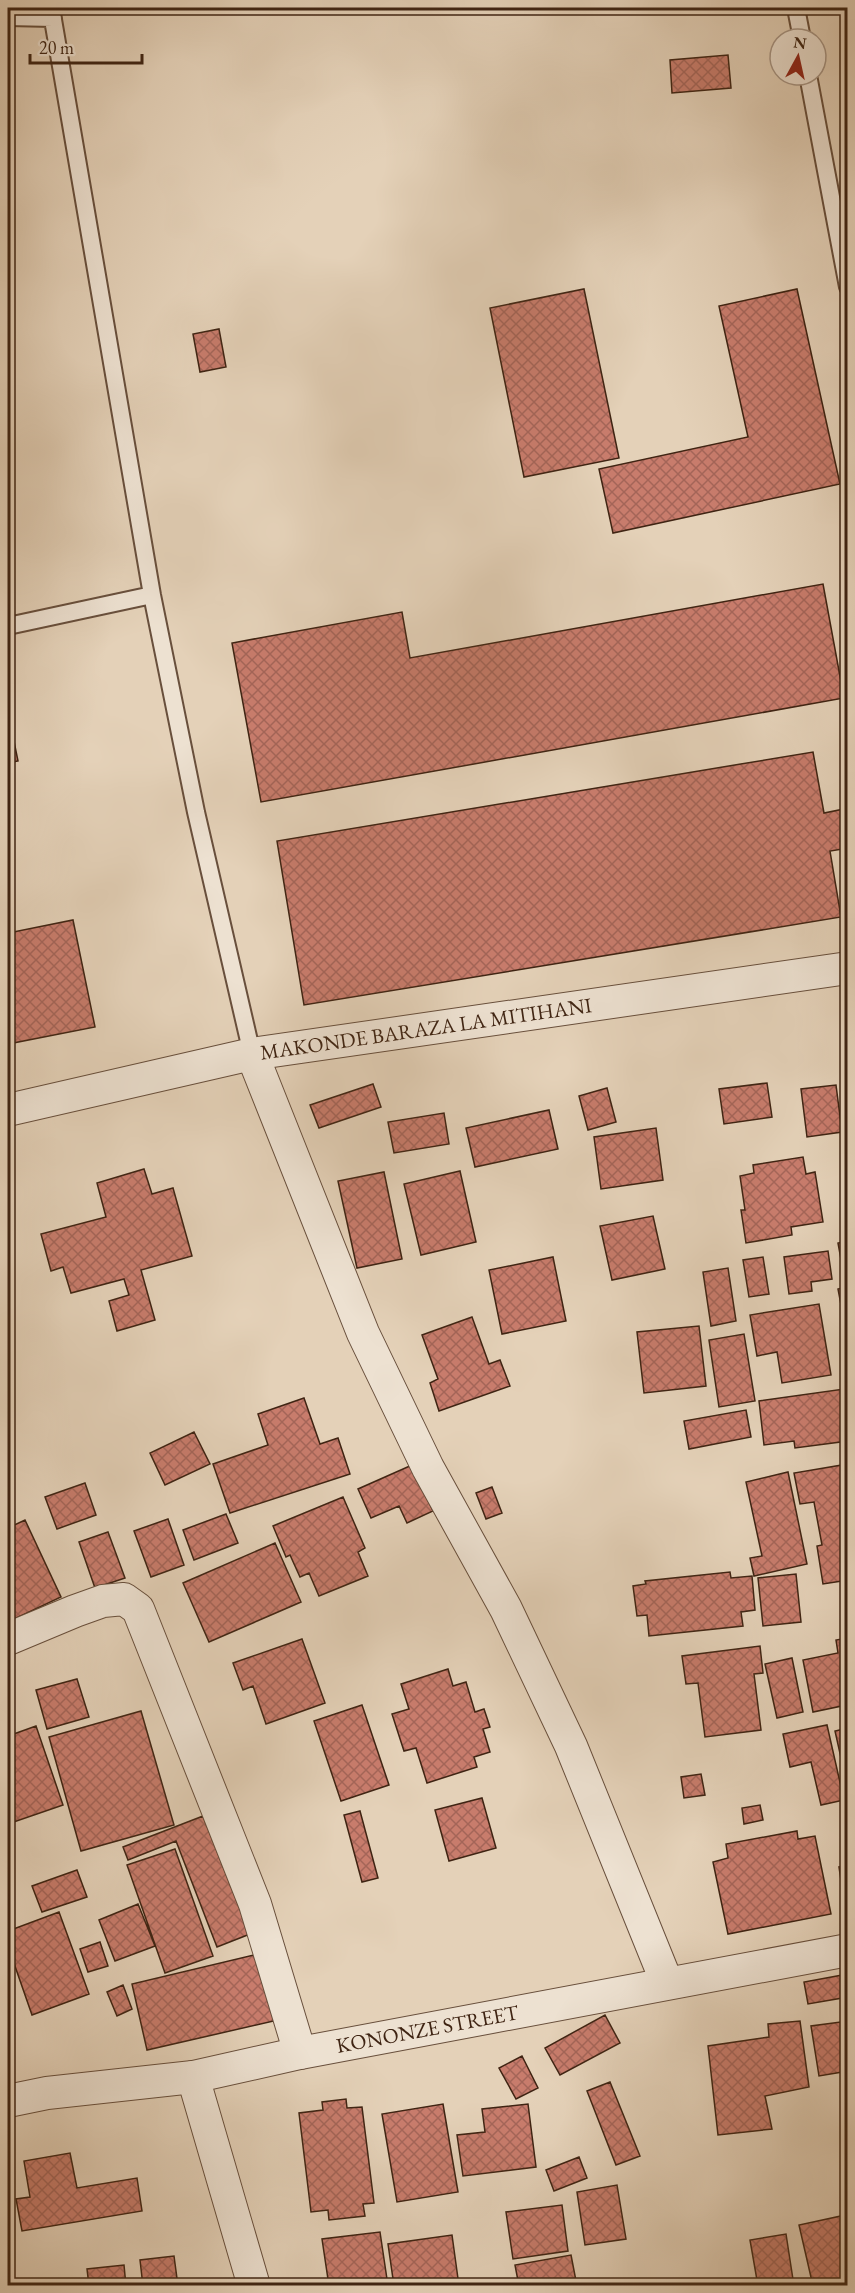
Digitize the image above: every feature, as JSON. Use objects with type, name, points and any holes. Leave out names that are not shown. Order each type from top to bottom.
[{"type":"street","name":"MAKONDE BARAZA LA MITIHANI","points":[[8,1110],[252,1054],[848,968]]},
{"type":"street","points":[[252,1054],[363,1333],[428,1468],[506,1609],[571,1746],[668,1983]]},
{"type":"street","points":[[8,1639],[103,1601],[124,1599],[138,1609],[255,1905],[300,2053]]},
{"type":"street","name":"KONONZE STREET","points":[[8,2101],[47,2093],[193,2077],[300,2053],[848,1950]]},
{"type":"street","points":[[193,2077],[254,2286]]},
{"type":"lane","points":[[796,8],[800,27]]},
{"type":"lane","points":[[8,17],[52,13],[152,595],[196,812],[252,1054]]},
{"type":"lane","points":[[810,87],[848,287]]},
{"type":"lane","points":[[8,626],[152,595]]},
{"type":"building","points":[[728,55],[731,88],[672,93],[670,60]]},
{"type":"building","points":[[584,289],[619,458],[524,477],[490,308]]},
{"type":"building","points":[[797,289],[840,484],[613,533],[599,469],[748,437],[719,306]]},
{"type":"building","points":[[219,329],[226,367],[200,372],[193,334]]},
{"type":"building","points":[[823,584],[844,698],[261,802],[232,643],[402,612],[410,658]]},
{"type":"building","points":[[8,712],[18,761],[8,763]]},
{"type":"building","points":[[813,752],[824,813],[844,809],[848,828],[848,848],[830,851],[841,917],[304,1005],[277,841]]},
{"type":"building","points":[[73,920],[95,1027],[8,1044],[8,933]]},
{"type":"building","points":[[767,1083],[772,1117],[724,1124],[719,1089]]},
{"type":"building","points":[[373,1084],[381,1107],[319,1128],[310,1105]]},
{"type":"building","points":[[836,1085],[842,1132],[807,1137],[801,1089]]},
{"type":"building","points":[[607,1088],[616,1122],[588,1130],[579,1096]]},
{"type":"building","points":[[549,1110],[558,1149],[475,1167],[466,1128]]},
{"type":"building","points":[[444,1113],[449,1144],[394,1153],[388,1122]]},
{"type":"building","points":[[656,1128],[663,1180],[601,1189],[594,1137]]},
{"type":"building","points":[[803,1157],[806,1174],[815,1172],[823,1222],[791,1227],[792,1235],[746,1243],[741,1210],[745,1210],[740,1176],[754,1173],[753,1165]]},
{"type":"building","points":[[144,1169],[152,1194],[173,1188],[192,1256],[141,1270],[155,1320],[117,1331],[109,1301],[129,1295],[124,1279],[71,1293],[63,1267],[51,1271],[41,1234],[106,1217],[97,1183]]},
{"type":"building","points":[[460,1171],[476,1242],[421,1255],[404,1184]]},
{"type":"building","points":[[384,1172],[402,1259],[357,1268],[338,1181]]},
{"type":"building","points":[[653,1216],[665,1269],[612,1280],[600,1226]]},
{"type":"building","points":[[848,1241],[848,1309],[842,1310],[838,1289],[846,1287],[838,1243]]},
{"type":"building","points":[[828,1251],[832,1279],[811,1282],[812,1291],[789,1294],[784,1257]]},
{"type":"building","points":[[553,1257],[566,1321],[502,1334],[489,1270]]},
{"type":"building","points":[[763,1257],[769,1294],[749,1297],[743,1260]]},
{"type":"building","points":[[728,1268],[736,1321],[711,1326],[703,1272]]},
{"type":"building","points":[[819,1304],[831,1375],[782,1383],[777,1352],[757,1356],[750,1315]]},
{"type":"building","points":[[472,1317],[489,1364],[500,1360],[510,1386],[439,1411],[430,1383],[438,1379],[422,1335]]},
{"type":"building","points":[[699,1326],[706,1386],[644,1393],[637,1332]]},
{"type":"building","points":[[744,1334],[755,1401],[719,1407],[709,1340]]},
{"type":"building","points":[[844,1389],[848,1411],[848,1441],[795,1448],[794,1441],[764,1445],[759,1401]]},
{"type":"building","points":[[304,1398],[320,1444],[338,1438],[350,1474],[230,1513],[213,1464],[268,1445],[258,1414]]},
{"type":"building","points":[[746,1410],[751,1437],[689,1449],[684,1421]]},
{"type":"building","points":[[194,1432],[210,1464],[165,1485],[150,1453]]},
{"type":"building","points":[[848,1464],[848,1580],[823,1584],[817,1546],[822,1545],[814,1502],[800,1504],[794,1473]]},
{"type":"building","points":[[412,1465],[433,1511],[407,1523],[399,1506],[371,1518],[358,1489]]},
{"type":"building","points":[[788,1472],[807,1564],[754,1576],[750,1558],[762,1556],[746,1482]]},
{"type":"building","points":[[85,1483],[96,1515],[57,1529],[45,1497]]},
{"type":"building","points":[[492,1487],[502,1513],[486,1519],[476,1493]]},
{"type":"building","points":[[343,1497],[365,1548],[358,1552],[368,1576],[319,1596],[309,1573],[300,1577],[290,1555],[286,1557],[273,1526]]},
{"type":"building","points":[[226,1514],[238,1543],[194,1560],[183,1530]]},
{"type":"building","points":[[168,1519],[184,1565],[151,1577],[134,1531]]},
{"type":"building","points":[[25,1520],[61,1597],[8,1622],[8,1528]]},
{"type":"building","points":[[108,1532],[125,1578],[95,1588],[79,1542]]},
{"type":"building","points":[[275,1543],[301,1602],[209,1642],[183,1583]]},
{"type":"building","points":[[730,1572],[731,1578],[752,1576],[755,1610],[741,1612],[743,1626],[649,1636],[647,1615],[637,1616],[633,1586],[646,1584],[645,1581]]},
{"type":"building","points":[[796,1574],[801,1622],[763,1626],[758,1578]]},
{"type":"building","points":[[848,1638],[848,1715],[844,1716],[842,1706],[813,1712],[803,1660],[838,1653],[836,1640]]},
{"type":"building","points":[[302,1639],[325,1703],[266,1724],[253,1686],[243,1690],[233,1663]]},
{"type":"building","points":[[760,1646],[763,1673],[754,1674],[761,1730],[705,1737],[698,1683],[686,1684],[682,1656]]},
{"type":"building","points":[[792,1658],[803,1712],[777,1718],[765,1664]]},
{"type":"building","points":[[448,1669],[453,1686],[466,1682],[475,1712],[484,1709],[490,1727],[483,1729],[490,1752],[474,1757],[477,1767],[427,1783],[416,1748],[404,1751],[392,1714],[409,1709],[401,1684]]},
{"type":"building","points":[[77,1679],[89,1717],[47,1729],[36,1690]]},
{"type":"building","points":[[362,1705],[389,1785],[341,1801],[314,1721]]},
{"type":"building","points":[[141,1711],[174,1825],[81,1851],[49,1737]]},
{"type":"building","points":[[827,1725],[844,1800],[821,1805],[811,1762],[790,1767],[783,1734]]},
{"type":"building","points":[[36,1726],[63,1805],[8,1824],[8,1736]]},
{"type":"building","points":[[848,1728],[848,1757],[841,1758],[835,1731]]},
{"type":"building","points":[[701,1774],[705,1795],[684,1798],[681,1777]]},
{"type":"building","points":[[482,1798],[496,1848],[449,1861],[435,1810]]},
{"type":"building","points":[[760,1805],[763,1820],[744,1824],[742,1808]]},
{"type":"building","points":[[360,1811],[378,1878],[362,1882],[344,1815]]},
{"type":"building","points":[[203,1816],[250,1934],[217,1947],[176,1841],[128,1860],[123,1847]]},
{"type":"building","points":[[797,1831],[798,1839],[815,1836],[831,1914],[728,1934],[713,1862],[728,1858],[726,1844]]},
{"type":"building","points":[[175,1849],[213,1956],[165,1973],[127,1865]]},
{"type":"building","points":[[848,1866],[848,1900],[844,1901],[839,1867]]},
{"type":"building","points":[[77,1870],[87,1897],[42,1912],[32,1886]]},
{"type":"building","points":[[138,1904],[155,1946],[115,1961],[99,1920]]},
{"type":"building","points":[[59,1912],[89,1994],[32,2015],[8,1946],[8,1931]]},
{"type":"building","points":[[100,1942],[108,1966],[88,1972],[80,1949]]},
{"type":"building","points":[[262,1953],[278,2020],[147,2050],[132,1984]]},
{"type":"building","points":[[848,1974],[848,1997],[808,2004],[804,1982]]},
{"type":"building","points":[[123,1985],[132,2009],[117,2016],[107,1992]]},
{"type":"building","points":[[605,2015],[620,2043],[560,2075],[545,2048]]},
{"type":"building","points":[[800,2021],[809,2087],[765,2096],[772,2129],[718,2135],[708,2046],[769,2037],[768,2024]]},
{"type":"building","points":[[848,2021],[848,2071],[819,2076],[811,2026]]},
{"type":"building","points":[[522,2056],[538,2088],[516,2099],[499,2068]]},
{"type":"building","points":[[610,2082],[640,2156],[616,2165],[587,2091]]},
{"type":"building","points":[[346,2099],[347,2108],[362,2107],[374,2203],[363,2204],[365,2216],[329,2220],[328,2210],[311,2212],[299,2113],[323,2110],[322,2102]]},
{"type":"building","points":[[443,2104],[458,2192],[397,2202],[382,2114]]},
{"type":"building","points":[[528,2104],[536,2167],[463,2176],[457,2135],[485,2132],[482,2109]]},
{"type":"building","points":[[70,2153],[77,2188],[137,2178],[142,2211],[22,2231],[16,2199],[30,2197],[24,2161]]},
{"type":"building","points":[[579,2157],[587,2178],[554,2191],[546,2170]]},
{"type":"building","points":[[617,2185],[626,2239],[585,2245],[577,2192]]},
{"type":"building","points":[[562,2205],[568,2251],[513,2259],[506,2212]]},
{"type":"building","points":[[841,2216],[848,2246],[848,2286],[813,2286],[799,2225]]},
{"type":"building","points":[[380,2232],[388,2286],[329,2286],[322,2239]]},
{"type":"building","points":[[786,2234],[794,2286],[758,2286],[750,2240]]},
{"type":"building","points":[[452,2235],[459,2286],[394,2286],[388,2244]]},
{"type":"building","points":[[571,2255],[577,2286],[519,2286],[515,2265]]},
{"type":"building","points":[[174,2256],[178,2286],[143,2286],[140,2260]]},
{"type":"building","points":[[124,2265],[126,2286],[89,2286],[87,2269]]}]
